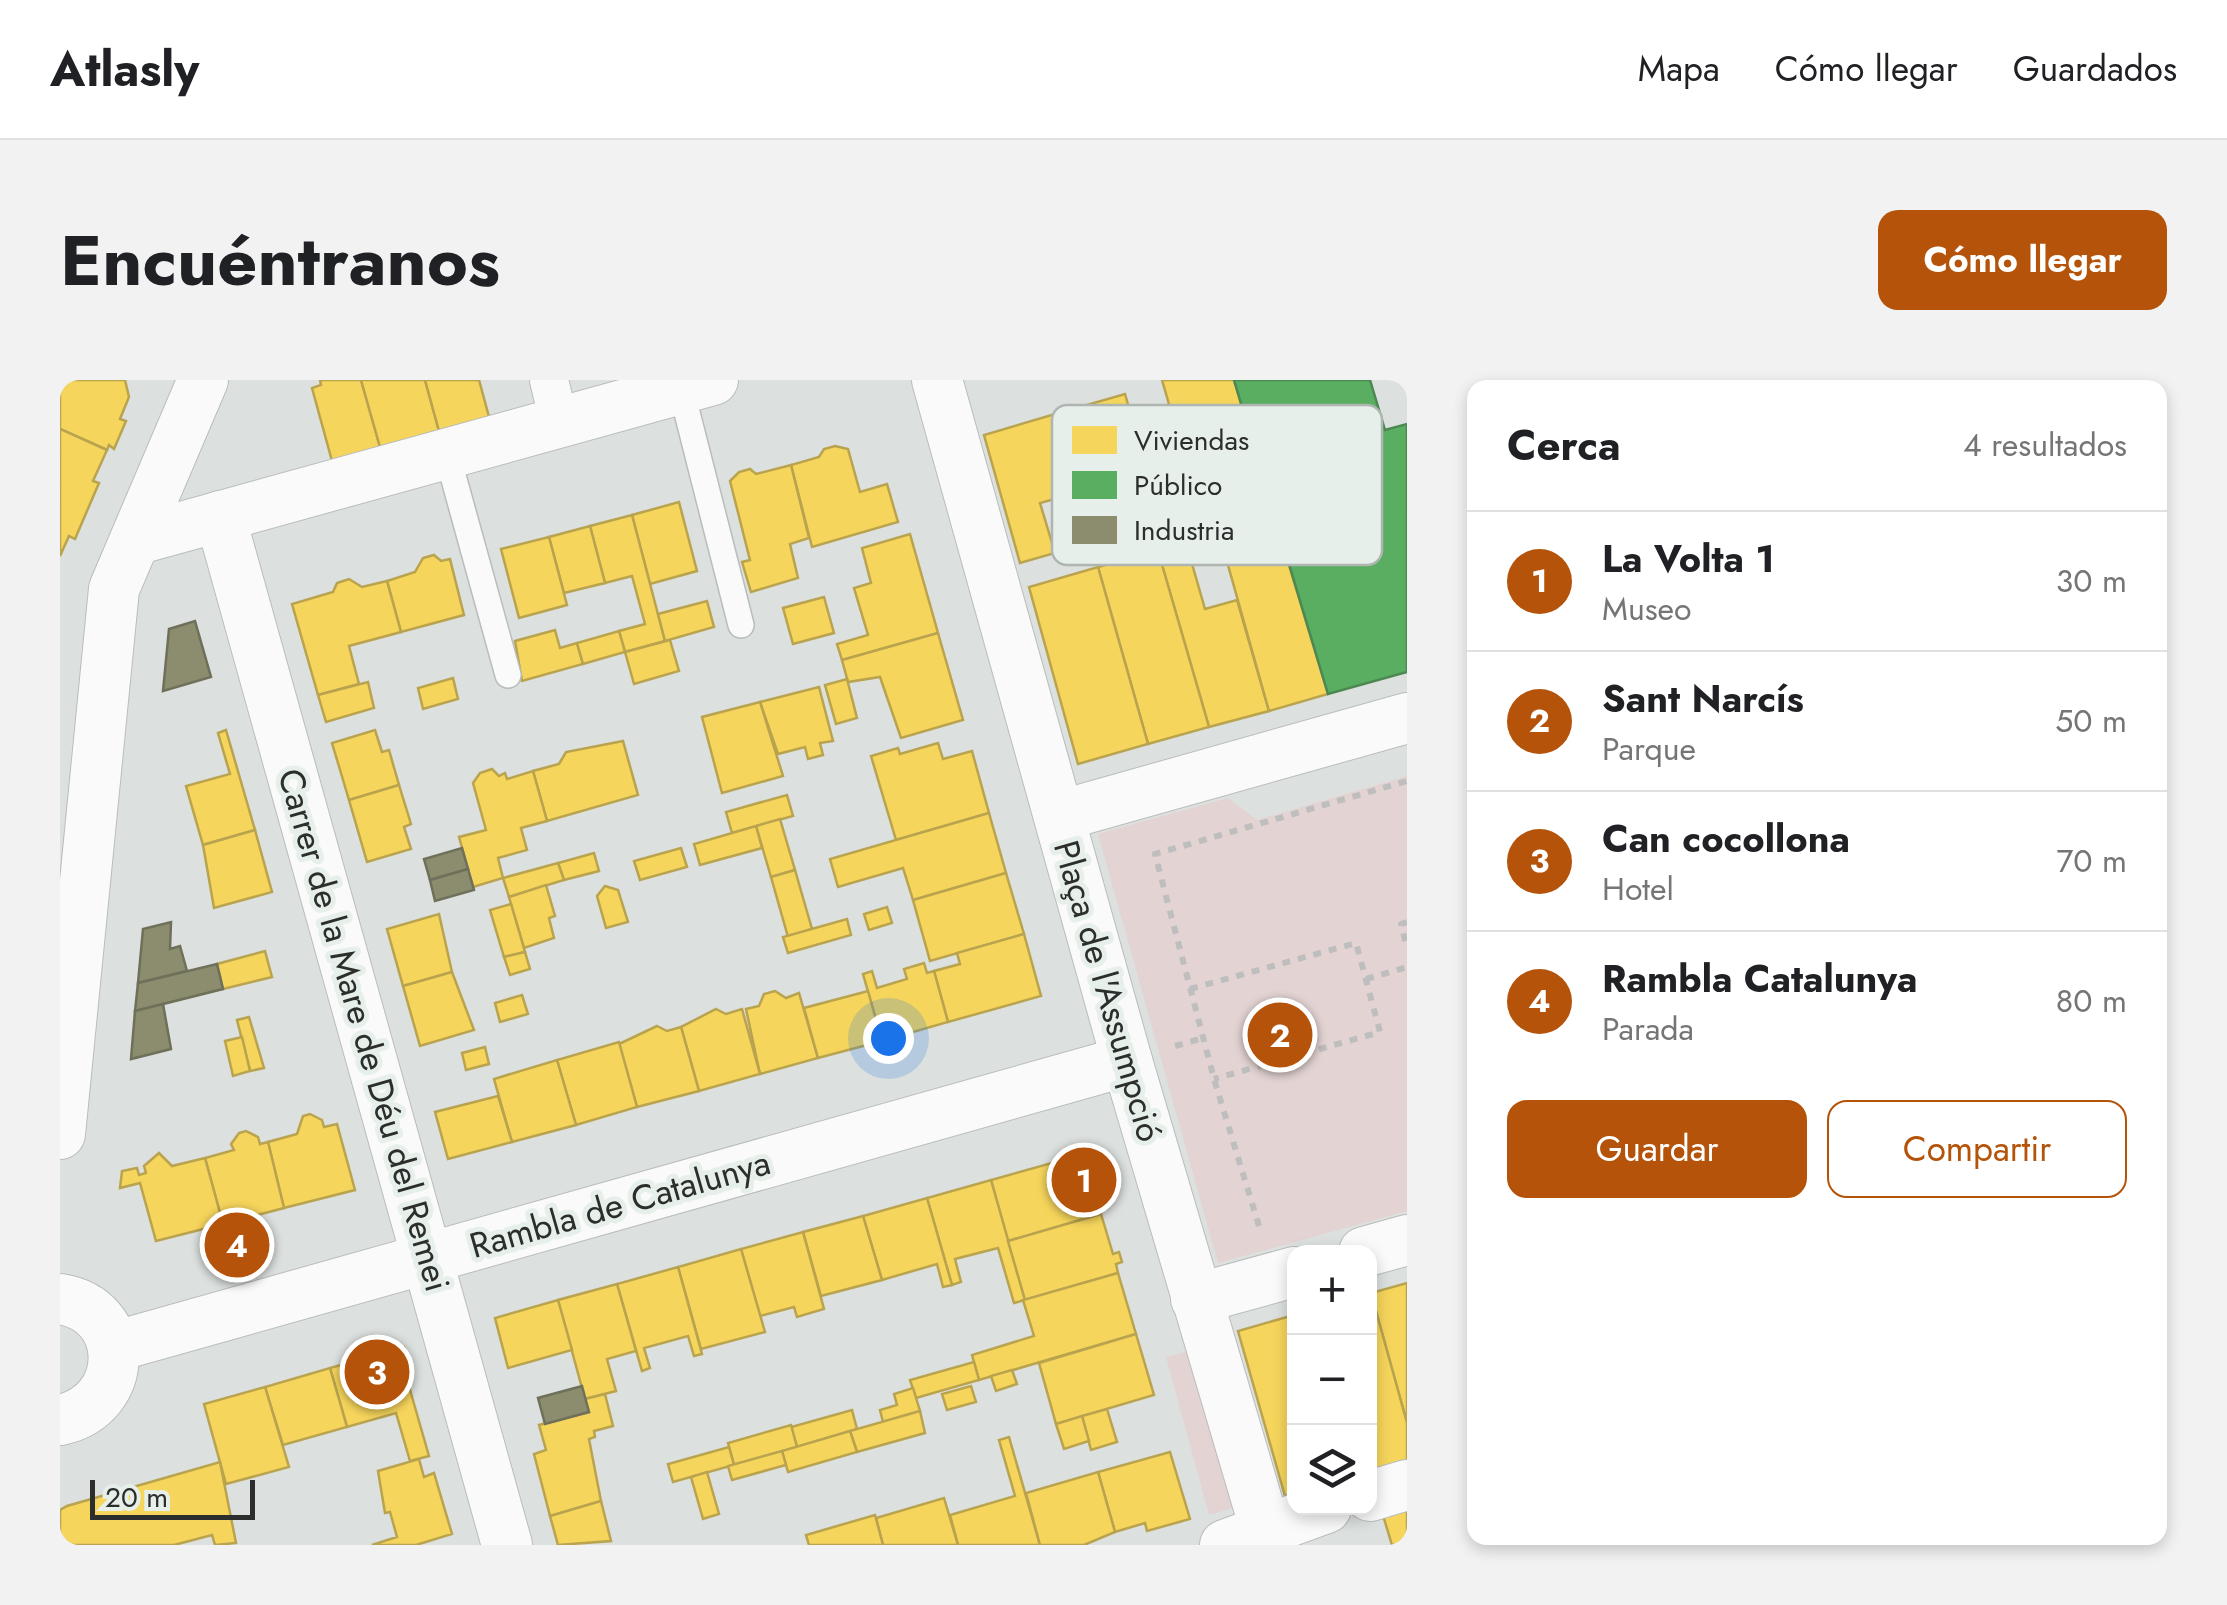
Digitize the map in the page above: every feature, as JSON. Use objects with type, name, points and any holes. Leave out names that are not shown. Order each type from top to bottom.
[{"type":"street","points":[[60,1134],[114,589],[203,380]]},
{"type":"street","points":[[937,380],[1059,816]]},
{"type":"street","points":[[135,540],[446,454],[554,401],[697,384]]},
{"type":"street","name":"Carrer de la Mare de Déu del Remei","points":[[220,516],[507,1545]]},
{"type":"street","name":"Plaça de l'Assumpció","points":[[1254,1539],[1196,1299],[1059,816],[1407,718]]},
{"type":"street","name":"Rambla de Catalunya","points":[[113,1347],[1127,1061]]},
{"type":"street","points":[[1377,1248],[1407,1240]]},
{"type":"street","points":[[1196,1299],[1278,1254]]},
{"type":"street","points":[[60,1299],[96,1317],[113,1347],[113,1372],[102,1396],[83,1412],[60,1420]]},
{"type":"street","points":[[1377,1494],[1407,1485]]},
{"type":"street","points":[[1254,1539],[1310,1515]]},
{"type":"lane","points":[[697,384],[741,625]]},
{"type":"lane","points":[[446,454],[508,675]]},
{"type":"path","points":[[1278,1254],[1214,1079],[1155,854],[1407,781]]},
{"type":"path","points":[[1407,922],[1401,924],[1407,948]]},
{"type":"path","points":[[1190,989],[1356,943],[1380,1032],[1214,1079]]},
{"type":"path","points":[[1366,980],[1407,967]]},
{"type":"shaded area","points":[[1407,776],[1407,1211],[1218,1263],[1098,834],[1228,798],[1257,820]]},
{"type":"shaded area","points":[[1204,1347],[1248,1503],[1209,1515],[1166,1357]]},
{"type":"building: Viviendas","points":[[60,380],[125,380],[129,397],[120,419],[126,421],[114,449],[109,445],[107,450],[60,429]]},
{"type":"building: Viviendas","points":[[320,380],[361,380],[380,447],[332,461],[312,388],[321,385]]},
{"type":"building: Viviendas","points":[[361,380],[425,380],[439,431],[380,447]]},
{"type":"building: Viviendas","points":[[425,380],[479,380],[489,417],[439,431]]},
{"type":"building: Viviendas","points":[[1162,380],[1234,380],[1241,405],[1169,405]]},
{"type":"building: Viviendas","points":[[1125,394],[1128,405],[1086,405]]},
{"type":"building: Viviendas","points":[[1052,415],[1052,500],[1040,503],[1052,554],[1020,563],[984,435]]},
{"type":"building: Viviendas","points":[[60,429],[107,450],[93,481],[99,483],[75,539],[69,536],[60,556]]},
{"type":"building: Viviendas","points":[[824,449],[848,449],[860,492],[887,484],[898,522],[812,547],[791,465],[819,457]]},
{"type":"building: Viviendas","points":[[791,465],[809,538],[790,544],[798,578],[751,592],[742,562],[750,560],[730,481],[739,472],[750,469],[756,474]]},
{"type":"building: Viviendas","points":[[679,502],[697,571],[650,584],[632,515]]},
{"type":"building: Viviendas","points":[[632,515],[665,641],[625,652],[619,631],[645,624],[632,576],[605,583],[590,526]]},
{"type":"building: Viviendas","points":[[590,526],[605,583],[564,593],[549,537]]},
{"type":"building: Viviendas","points":[[910,534],[938,633],[842,660],[837,644],[868,635],[854,588],[871,583],[862,548]]},
{"type":"building: Viviendas","points":[[549,537],[567,605],[519,618],[501,549]]},
{"type":"building: Viviendas","points":[[434,555],[441,561],[450,559],[464,615],[401,632],[387,581],[415,572],[423,558]]},
{"type":"building: Viviendas","points":[[1162,565],[1192,565],[1205,609],[1237,600],[1269,711],[1209,727]]},
{"type":"building: Viviendas","points":[[1162,565],[1209,727],[1148,744],[1098,567]]},
{"type":"building: Viviendas","points":[[1228,565],[1289,565],[1328,694],[1269,711]]},
{"type":"building: Viviendas","points":[[1098,567],[1148,744],[1078,764],[1029,587]]},
{"type":"building: Viviendas","points":[[349,579],[362,587],[387,581],[401,632],[349,646],[359,684],[318,695],[292,604],[333,592],[337,583]]},
{"type":"building: Viviendas","points":[[824,597],[834,633],[793,644],[783,608]]},
{"type":"building: Viviendas","points":[[707,601],[714,627],[665,641],[658,614]]},
{"type":"building: Viviendas","points":[[555,630],[560,648],[577,643],[583,664],[522,681],[515,641]]},
{"type":"building: Viviendas","points":[[619,631],[625,652],[583,664],[577,643]]},
{"type":"building: Viviendas","points":[[938,633],[963,720],[901,738],[880,677],[848,682],[842,660]]},
{"type":"building: Viviendas","points":[[670,640],[679,671],[634,684],[625,652]]},
{"type":"building: Viviendas","points":[[453,678],[458,699],[423,709],[418,688]]},
{"type":"building: Viviendas","points":[[847,679],[857,718],[836,724],[825,685]]},
{"type":"building: Viviendas","points":[[368,682],[374,708],[326,722],[318,695]]},
{"type":"building: Viviendas","points":[[819,687],[833,741],[820,743],[823,755],[808,759],[805,747],[778,754],[760,702]]},
{"type":"building: Viviendas","points":[[760,702],[783,776],[722,793],[702,717]]},
{"type":"building: Viviendas","points":[[226,730],[255,830],[203,845],[186,786],[230,774],[218,733]]},
{"type":"building: Viviendas","points":[[375,730],[382,752],[389,750],[399,785],[349,800],[332,743]]},
{"type":"building: Viviendas","points":[[623,741],[638,795],[547,821],[533,771],[559,764],[566,752]]},
{"type":"building: Viviendas","points":[[938,743],[943,759],[972,751],[989,813],[896,840],[871,756],[898,748],[900,754]]},
{"type":"building: Viviendas","points":[[492,769],[499,776],[505,773],[507,779],[533,771],[547,821],[521,828],[527,850],[498,858],[503,878],[473,887],[459,837],[486,830],[473,783],[480,773]]},
{"type":"building: Viviendas","points":[[399,785],[411,824],[404,827],[411,849],[367,862],[349,800]]},
{"type":"building: Viviendas","points":[[787,795],[793,816],[732,833],[726,812]]},
{"type":"building: Viviendas","points":[[989,813],[1006,873],[913,900],[903,868],[838,887],[830,859]]},
{"type":"building: Viviendas","points":[[780,819],[795,870],[771,877],[756,826]]},
{"type":"building: Viviendas","points":[[756,826],[762,848],[700,865],[694,844]]},
{"type":"building: Viviendas","points":[[255,830],[272,892],[214,908],[203,845]]},
{"type":"building: Viviendas","points":[[681,848],[687,867],[640,880],[634,861]]},
{"type":"building: Viviendas","points":[[594,853],[599,871],[564,880],[558,863]]},
{"type":"building: Viviendas","points":[[558,863],[564,880],[509,897],[503,878]]},
{"type":"building: Viviendas","points":[[795,870],[812,929],[788,937],[771,877]]},
{"type":"building: Viviendas","points":[[1006,873],[1024,934],[930,961],[913,900]]},
{"type":"building: Viviendas","points":[[546,885],[555,916],[549,918],[554,938],[524,948],[509,897]]},
{"type":"building: Viviendas","points":[[605,886],[618,890],[628,922],[606,928],[597,896]]},
{"type":"building: Viviendas","points":[[511,904],[525,952],[504,957],[490,910]]},
{"type":"building: Viviendas","points":[[887,907],[892,923],[869,930],[864,914]]},
{"type":"building: Viviendas","points":[[439,914],[452,972],[403,986],[387,929]]},
{"type":"building: Viviendas","points":[[847,919],[851,935],[788,953],[783,937]]},
{"type":"building: Viviendas","points":[[1024,934],[1041,996],[948,1022],[934,971],[960,964],[957,953]]},
{"type":"building: Viviendas","points":[[265,951],[272,977],[223,989],[217,964]]},
{"type":"building: Viviendas","points":[[525,952],[530,969],[510,975],[504,957]]},
{"type":"building: Viviendas","points":[[924,963],[927,973],[934,971],[948,1022],[882,1041],[863,974],[872,971],[877,988],[907,979],[904,969]]},
{"type":"building: Viviendas","points":[[452,972],[474,1030],[420,1046],[403,986]]},
{"type":"building: Viviendas","points":[[775,991],[786,998],[799,993],[818,1058],[760,1074],[746,1009],[759,1006],[764,994]]},
{"type":"building: Viviendas","points":[[868,991],[882,1041],[818,1058],[804,1008]]},
{"type":"building: Viviendas","points":[[522,995],[528,1014],[500,1022],[495,1003]]},
{"type":"building: Viviendas","points":[[716,1009],[726,1014],[742,1009],[760,1074],[699,1091],[681,1027]]},
{"type":"building: Viviendas","points":[[249,1017],[264,1068],[250,1071],[237,1020]]},
{"type":"building: Viviendas","points":[[657,1026],[667,1031],[681,1027],[699,1091],[637,1107],[619,1044]]},
{"type":"building: Viviendas","points":[[242,1037],[250,1071],[233,1076],[225,1041]]},
{"type":"building: Viviendas","points":[[619,1042],[637,1107],[576,1125],[557,1060]]},
{"type":"building: Viviendas","points":[[485,1047],[489,1064],[466,1070],[462,1053]]},
{"type":"building: Viviendas","points":[[557,1060],[576,1125],[512,1142],[494,1079]]},
{"type":"building: Viviendas","points":[[498,1096],[512,1142],[448,1159],[435,1112]]},
{"type":"building: Viviendas","points":[[310,1114],[322,1120],[324,1127],[337,1124],[355,1190],[284,1208],[268,1142],[297,1134],[303,1116]]},
{"type":"building: Viviendas","points":[[246,1131],[258,1137],[260,1144],[268,1142],[284,1208],[223,1224],[205,1158],[234,1150],[231,1144],[239,1133]]},
{"type":"building: Viviendas","points":[[159,1153],[172,1166],[205,1158],[223,1224],[156,1241],[140,1183],[120,1188],[122,1171],[137,1168],[139,1175],[146,1173],[144,1166]]},
{"type":"building: Viviendas","points":[[1084,1154],[1087,1164],[1093,1162],[1096,1175],[1091,1177],[1101,1214],[1008,1241],[991,1180]]},
{"type":"building: Viviendas","points":[[991,1180],[1025,1300],[1014,1303],[998,1248],[955,1259],[961,1282],[952,1285],[927,1198]]},
{"type":"building: Viviendas","points":[[927,1198],[952,1285],[943,1287],[937,1264],[882,1280],[863,1216]]},
{"type":"building: Viviendas","points":[[1101,1214],[1113,1254],[1119,1252],[1122,1262],[1116,1264],[1118,1273],[1025,1300],[1008,1241]]},
{"type":"building: Viviendas","points":[[863,1216],[882,1280],[821,1296],[803,1232]]},
{"type":"building: Viviendas","points":[[803,1232],[824,1309],[797,1317],[794,1307],[760,1316],[741,1249]]},
{"type":"building: Viviendas","points":[[741,1249],[765,1332],[701,1349],[678,1267]]},
{"type":"building: Viviendas","points":[[678,1267],[702,1354],[694,1356],[688,1336],[644,1348],[650,1368],[642,1371],[617,1284]]},
{"type":"building: Viviendas","points":[[1118,1273],[1136,1334],[979,1380],[972,1355],[1034,1336],[1023,1300]]},
{"type":"building: Viviendas","points":[[1407,1283],[1407,1423],[1377,1315],[1377,1291]]},
{"type":"building: Viviendas","points":[[617,1284],[636,1351],[607,1359],[616,1391],[585,1399],[558,1300]]},
{"type":"building: Viviendas","points":[[558,1300],[572,1350],[508,1368],[495,1318]]},
{"type":"building: Viviendas","points":[[1377,1315],[1407,1423],[1407,1461],[1377,1469]]},
{"type":"building: Viviendas","points":[[1287,1317],[1285,1496],[1238,1331]]},
{"type":"building: Viviendas","points":[[1136,1334],[1154,1395],[1056,1424],[1039,1363]]},
{"type":"building: Viviendas","points":[[404,1347],[407,1361],[402,1362],[429,1456],[410,1461],[396,1413],[347,1427],[330,1368]]},
{"type":"building: Viviendas","points":[[974,1362],[979,1380],[916,1398],[910,1380]]},
{"type":"building: Viviendas","points":[[330,1368],[347,1427],[283,1445],[265,1387]]},
{"type":"building: Viviendas","points":[[1012,1370],[1017,1384],[996,1391],[991,1376]]},
{"type":"building: Viviendas","points":[[971,1386],[976,1402],[947,1410],[942,1394]]},
{"type":"building: Viviendas","points":[[265,1387],[289,1467],[226,1484],[204,1404]]},
{"type":"building: Viviendas","points":[[913,1388],[920,1411],[883,1422],[880,1410],[897,1405],[894,1394]]},
{"type":"building: Viviendas","points":[[605,1394],[613,1426],[594,1431],[595,1437],[589,1439],[601,1501],[550,1516],[534,1454],[546,1450],[539,1425],[589,1412],[585,1399]]},
{"type":"building: Viviendas","points":[[1107,1409],[1117,1442],[1091,1450],[1082,1416]]},
{"type":"building: Viviendas","points":[[852,1410],[857,1429],[797,1447],[791,1427]]},
{"type":"building: Viviendas","points":[[920,1411],[925,1433],[857,1452],[850,1431]]},
{"type":"building: Viviendas","points":[[1082,1416],[1089,1441],[1064,1449],[1056,1424]]},
{"type":"building: Viviendas","points":[[791,1425],[797,1447],[734,1465],[728,1443]]},
{"type":"building: Viviendas","points":[[850,1431],[857,1452],[788,1472],[782,1451]]},
{"type":"building: Viviendas","points":[[1009,1437],[1040,1545],[958,1545],[950,1515],[1015,1496],[999,1440]]},
{"type":"building: Viviendas","points":[[729,1447],[734,1465],[673,1482],[668,1464]]},
{"type":"building: Viviendas","points":[[782,1451],[786,1465],[732,1480],[728,1466]]},
{"type":"building: Viviendas","points":[[1170,1452],[1190,1519],[1147,1531],[1145,1523],[1115,1532],[1098,1472]]},
{"type":"building: Viviendas","points":[[419,1459],[424,1477],[434,1473],[452,1534],[416,1545],[372,1545],[397,1537],[390,1512],[385,1513],[378,1471]]},
{"type":"building: Viviendas","points":[[220,1462],[236,1543],[215,1545],[212,1535],[174,1545],[60,1545],[60,1510],[67,1506]]},
{"type":"building: Viviendas","points":[[707,1472],[719,1514],[703,1519],[691,1477]]},
{"type":"building: Viviendas","points":[[1098,1472],[1115,1532],[1084,1545],[1040,1545],[1026,1493]]},
{"type":"building: Viviendas","points":[[944,1498],[958,1545],[883,1545],[876,1518]]},
{"type":"building: Viviendas","points":[[601,1501],[611,1541],[558,1545],[550,1516]]},
{"type":"building: Viviendas","points":[[1407,1505],[1407,1545],[1392,1545],[1382,1512]]},
{"type":"building: Viviendas","points":[[875,1515],[883,1545],[809,1545],[806,1535]]},
{"type":"building: Público","points":[[1234,380],[1370,380],[1378,405],[1241,405]]},
{"type":"building: Público","points":[[1382,420],[1385,430],[1407,424],[1407,672],[1328,694],[1289,565],[1382,565]]},
{"type":"building: Industria","points":[[195,621],[211,677],[163,691],[169,629]]},
{"type":"building: Industria","points":[[462,848],[468,869],[430,880],[424,859]]},
{"type":"building: Industria","points":[[468,869],[474,890],[435,901],[430,880]]},
{"type":"building: Industria","points":[[171,922],[170,949],[180,946],[187,971],[138,983],[143,929]]},
{"type":"building: Industria","points":[[217,964],[223,989],[135,1011],[138,983]]},
{"type":"building: Industria","points":[[163,1004],[171,1049],[131,1059],[135,1011]]},
{"type":"building: Industria","points":[[582,1386],[589,1412],[545,1424],[538,1398]]},
{"type":"place","name":"Sant Narcís","points":[[1280,1035]]},
{"type":"place","name":"La Volta 1","points":[[1084,1180]]},
{"type":"place","name":"Rambla Catalunya","points":[[237,1245]]},
{"type":"place","name":"Can cocollona","points":[[377,1372]]}]
